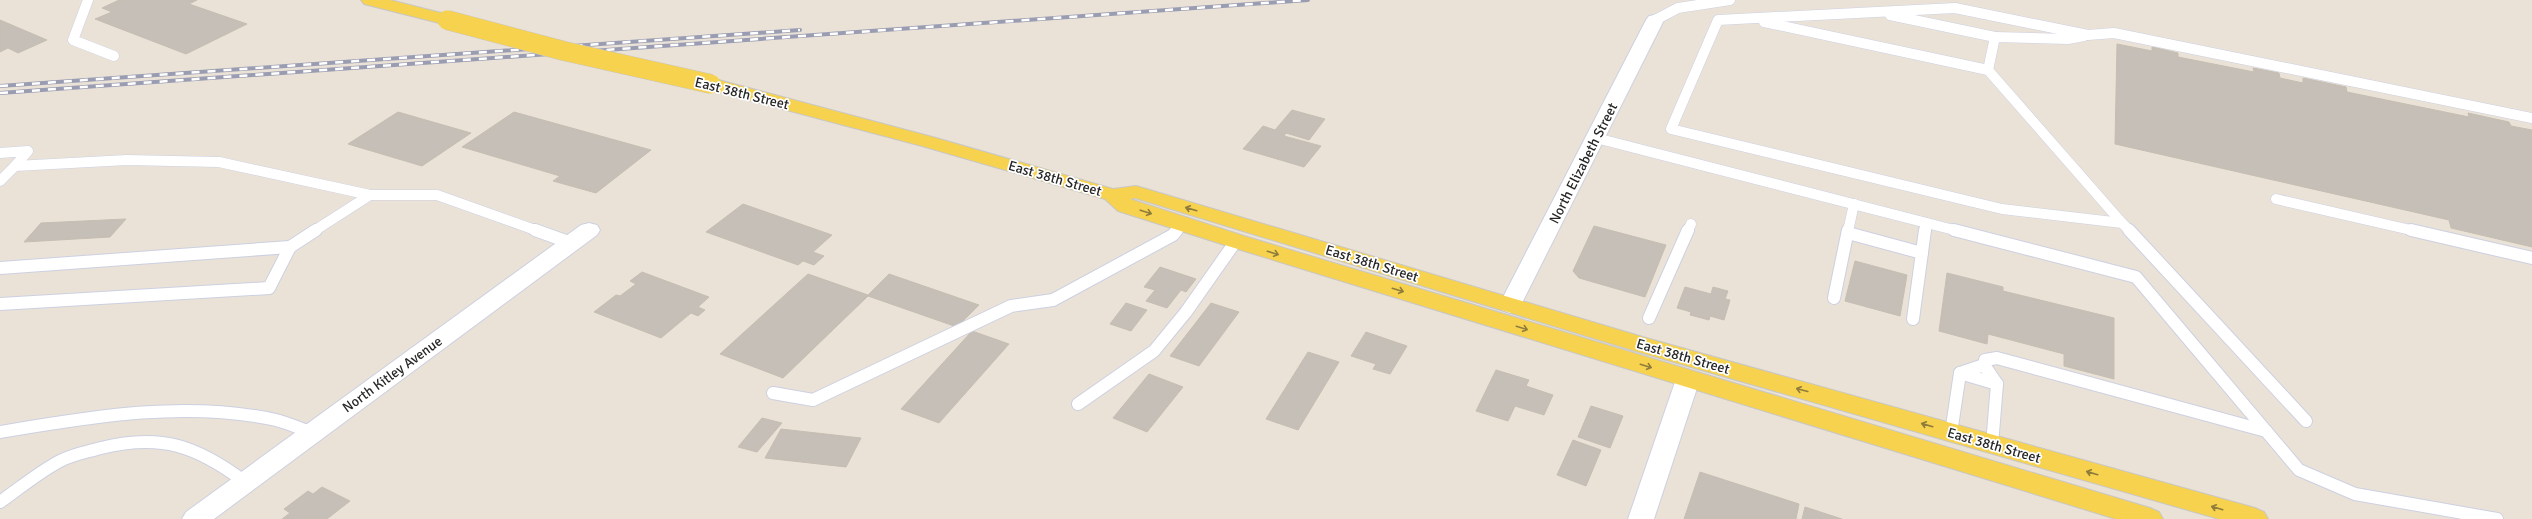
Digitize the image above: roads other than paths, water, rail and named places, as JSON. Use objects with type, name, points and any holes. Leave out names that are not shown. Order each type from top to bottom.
[{"type":"main road","name":"East 38th Street","points":[[370,0],[571,52],[711,84],[929,142],[1112,195],[1136,192],[1510,305],[1992,445],[2255,519]]},
{"type":"main road","name":"East 38th Street","points":[[1112,195],[1125,206],[1236,241],[2150,519]]},
{"type":"street","name":"North Elizabeth Street","points":[[1510,305],[1655,20]]},
{"type":"street","name":"North Kitley Avenue","points":[[195,519],[580,236]]},
{"type":"street","points":[[1641,519],[1688,379]]},
{"type":"lane","points":[[88,0],[73,40],[114,56]]},
{"type":"lane","points":[[1655,20],[1678,8],[1730,0]]},
{"type":"lane","points":[[2088,35],[1955,8],[1718,20],[1671,129],[2002,209],[2122,223]]},
{"type":"lane","points":[[1875,12],[1995,37],[2068,40],[2088,35],[2114,33],[2532,118]]},
{"type":"lane","points":[[1750,19],[1988,70],[2122,223],[2306,421]]},
{"type":"lane","points":[[1988,70],[1995,37]]},
{"type":"lane","points":[[1596,138],[2136,277],[2299,470],[2355,494],[2497,519]]},
{"type":"lane","points":[[0,153],[28,151],[0,182]]},
{"type":"lane","points":[[15,166],[127,160],[219,162],[370,195],[437,195],[580,236]]},
{"type":"lane","points":[[0,268],[290,247],[370,195]]},
{"type":"lane","points":[[2276,199],[2532,258]]},
{"type":"lane","points":[[1834,298],[1854,204]]},
{"type":"lane","points":[[1913,319],[1926,223]]},
{"type":"lane","points":[[773,393],[813,400],[1011,306],[1053,300],[1173,235],[1182,224]]},
{"type":"lane","points":[[1649,318],[1691,224]]},
{"type":"lane","points":[[1848,233],[1922,253]]},
{"type":"lane","points":[[1078,404],[1154,351],[1186,312],[1236,241]]},
{"type":"lane","points":[[0,304],[269,288],[290,247]]},
{"type":"lane","points":[[1984,365],[1985,360],[1997,358],[2266,431]]},
{"type":"lane","points":[[1960,373],[1984,365]]},
{"type":"lane","points":[[1984,365],[1997,384],[1992,445]]},
{"type":"lane","points":[[1951,433],[1960,373]]},
{"type":"lane","points":[[1960,373],[1997,384]]},
{"type":"lane","points":[[0,432],[112,414],[231,412],[277,420],[313,433]]},
{"type":"lane","points":[[0,502],[62,460],[121,444],[158,441],[188,446],[220,462],[245,482]]},
{"type":"railway","points":[[0,93],[1308,0]]},
{"type":"railway","points":[[0,86],[800,30]]}]
